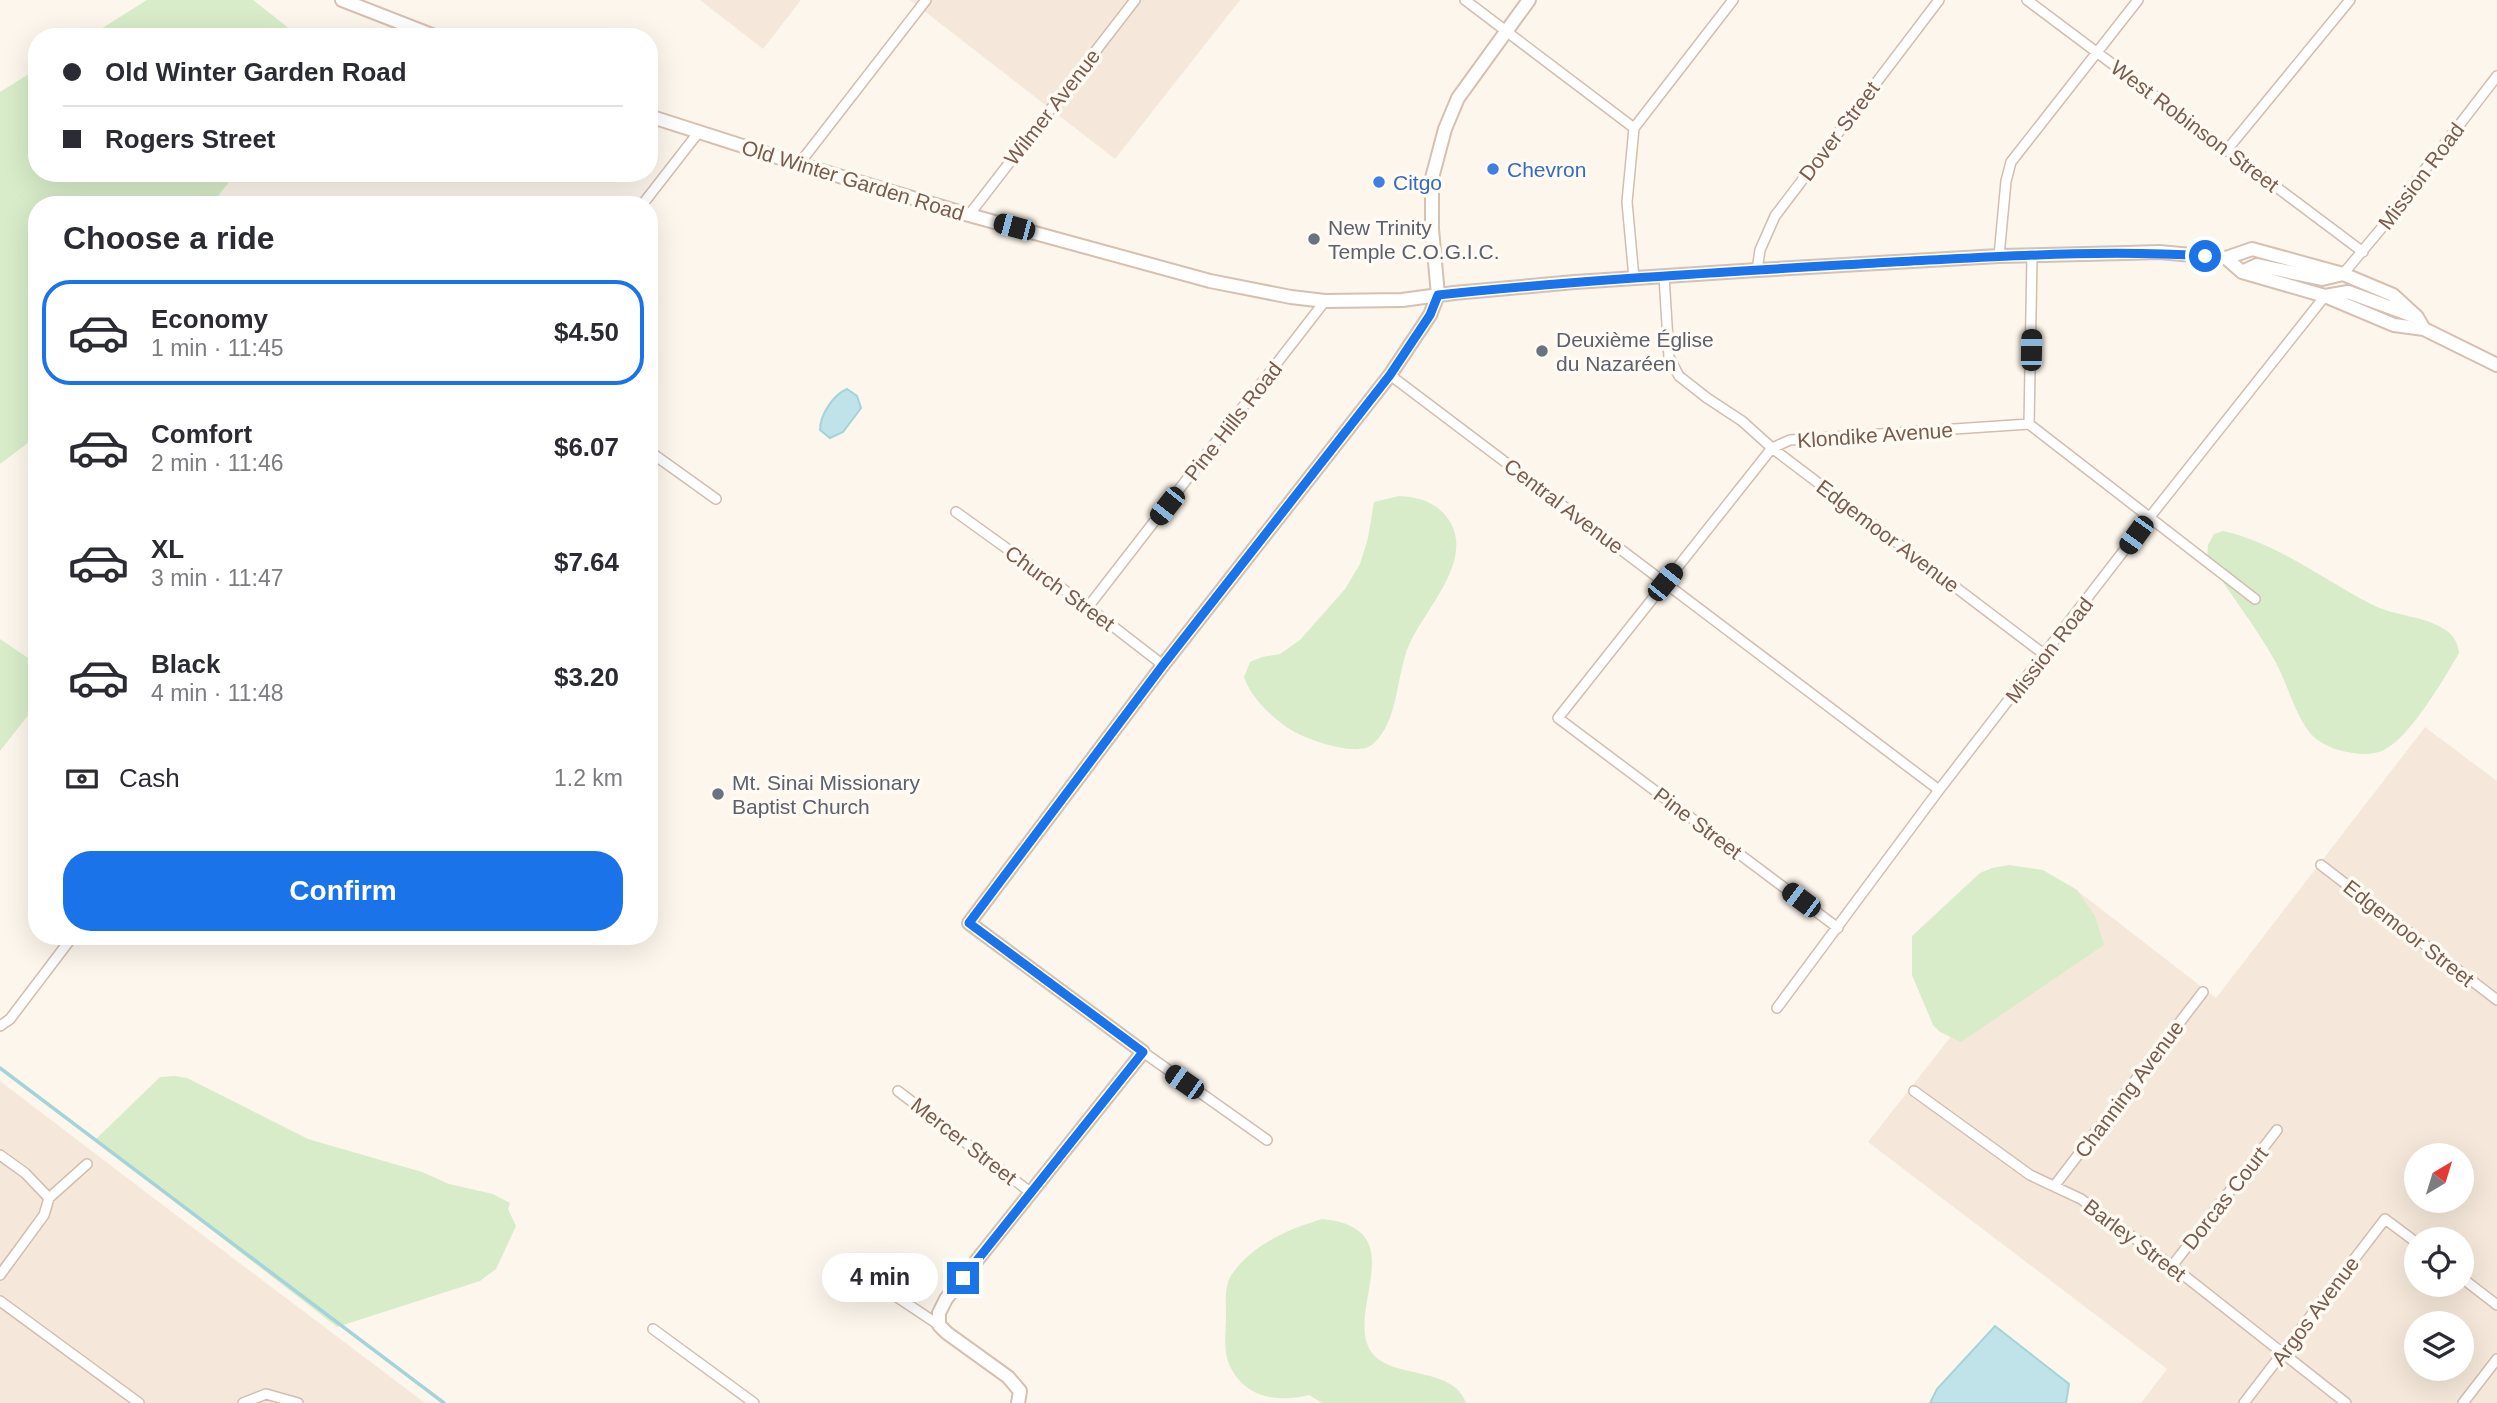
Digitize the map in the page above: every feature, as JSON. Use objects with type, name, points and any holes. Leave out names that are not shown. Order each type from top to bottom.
[{"type":"main road","points":[[342,0],[414,28]]},
{"type":"main road","points":[[1018,1403],[1020,1391],[1009,1377],[958,1342],[939,1325],[939,1314],[946,1299],[1143,1052],[969,923],[1163,665],[1390,375],[1430,315],[1438,295],[1432,229],[1432,178],[1445,129],[1458,98],[1529,0]]},
{"type":"main road","name":"Old Winter Garden Road","points":[[658,119],[969,215],[1210,281],[1251,290],[1325,300],[1402,300],[1634,278],[1999,256],[2159,252],[2225,258],[2252,249],[2343,274],[2393,295],[2417,317],[2424,329]]},
{"type":"main road","points":[[2225,258],[2242,272],[2325,296],[2394,325],[2424,329],[2497,365]]},
{"type":"main road","points":[[2242,272],[2257,265],[2322,279],[2343,274]]},
{"type":"main road","points":[[2325,296],[2348,292],[2417,317]]},
{"type":"street","points":[[799,164],[926,0]]},
{"type":"street","name":"Wilmer Avenue","points":[[969,215],[1135,0]]},
{"type":"street","points":[[1465,0],[1634,128]]},
{"type":"street","points":[[1634,278],[1627,202],[1634,128],[1733,0]]},
{"type":"street","name":"Dover Street","points":[[1757,270],[1760,250],[1775,216],[1939,0]]},
{"type":"street","name":"West Robinson Street","points":[[2027,0],[2363,252]]},
{"type":"street","points":[[1999,256],[2006,181],[2011,162],[2138,0]]},
{"type":"street","points":[[2226,150],[2350,0]]},
{"type":"street","name":"Mission Road","points":[[2343,274],[2363,252],[2497,76]]},
{"type":"street","points":[[649,196],[698,133]]},
{"type":"street","points":[[2032,256],[2029,424],[2255,600]]},
{"type":"street","name":"Edgemoor Avenue","points":[[1664,276],[1669,357],[1679,376],[1742,421],[1772,448],[2045,656]]},
{"type":"street","name":"Mission Road","points":[[1777,1008],[1939,790],[2325,296]]},
{"type":"street","name":"Pine Hills Road","points":[[1088,607],[1325,300]]},
{"type":"street","name":"Central Avenue","points":[[1390,375],[1939,790]]},
{"type":"street","name":"Klondike Avenue","points":[[1558,718],[1772,448],[1790,440],[2029,424]]},
{"type":"street","points":[[658,457],[716,499]]},
{"type":"street","name":"Church Street","points":[[956,512],[1163,665]]},
{"type":"street","name":"Pine Street","points":[[1558,718],[1838,928]]},
{"type":"street","name":"Edgemoor Street","points":[[2321,865],[2497,1000]]},
{"type":"street","points":[[0,1027],[10,1019],[65,945]]},
{"type":"street","name":"Channing Avenue","points":[[2055,1185],[2203,992]]},
{"type":"street","points":[[1143,1052],[1267,1140]]},
{"type":"street","name":"Mercer Street","points":[[898,1091],[1030,1192]]},
{"type":"street","name":"Barley Street","points":[[1914,1091],[2030,1175],[2081,1199],[2172,1266],[2346,1403]]},
{"type":"street","name":"Dorcas Court","points":[[2172,1266],[2277,1130]]},
{"type":"street","points":[[0,1155],[25,1173],[49,1198]]},
{"type":"street","points":[[0,1275],[44,1215],[49,1198],[87,1164]]},
{"type":"street","name":"Argos Avenue","points":[[2244,1403],[2385,1219],[2404,1233]]},
{"type":"street","points":[[861,1273],[939,1325]]},
{"type":"street","points":[[2474,1287],[2497,1305]]},
{"type":"street","points":[[0,1301],[139,1403]]},
{"type":"street","points":[[653,1329],[754,1403]]},
{"type":"street","points":[[2463,1403],[2497,1359]]},
{"type":"street","points":[[243,1403],[266,1394],[298,1403]]},
{"type":"shaded area","points":[[700,0],[801,0],[763,49]]},
{"type":"shaded area","points":[[910,0],[1240,0],[1115,159]]},
{"type":"shaded area","points":[[2425,727],[2497,781],[2497,1403],[2141,1403],[2167,1369],[1868,1142],[2070,885],[2216,998]]},
{"type":"shaded area","points":[[0,1081],[139,1187],[425,1403],[0,1403]]},
{"type":"green space","points":[[147,0],[253,0],[289,28],[102,28]]},
{"type":"green space","points":[[28,75],[28,182],[229,182],[218,196],[28,196],[28,443],[0,464],[0,92]]},
{"type":"green space","points":[[1399,496],[1425,501],[1446,516],[1454,532],[1456,548],[1453,565],[1409,645],[1388,723],[1381,734],[1366,748],[1345,748],[1321,743],[1293,731],[1278,720],[1257,700],[1244,677],[1250,662],[1280,654],[1300,640],[1345,589],[1360,564],[1374,502]]},
{"type":"green space","points":[[2223,531],[2281,553],[2380,608],[2429,622],[2452,636],[2459,653],[2426,706],[2394,743],[2374,753],[2352,753],[2329,746],[2310,733],[2299,716],[2280,670],[2207,558],[2208,545],[2214,534]]},
{"type":"green space","points":[[0,639],[28,658],[28,715],[0,751]]},
{"type":"green space","points":[[2009,865],[2043,870],[2077,890],[2095,916],[2104,945],[1961,1042],[1940,1032],[1933,1025],[1912,975],[1912,936],[1980,873]]},
{"type":"green space","points":[[160,1077],[187,1078],[308,1139],[422,1172],[449,1184],[493,1194],[510,1203],[508,1209],[516,1226],[496,1269],[480,1281],[337,1327],[95,1140]]},
{"type":"green space","points":[[1322,1219],[1349,1225],[1365,1237],[1371,1253],[1372,1272],[1365,1313],[1365,1332],[1370,1350],[1390,1366],[1435,1377],[1448,1383],[1459,1391],[1466,1403],[1322,1403],[1309,1395],[1274,1398],[1252,1391],[1235,1375],[1225,1346],[1226,1294],[1232,1274],[1261,1246]]},
{"type":"water","points":[[847,389],[857,396],[861,408],[843,432],[830,438],[820,430],[822,418],[832,401]]},
{"type":"water","points":[[1995,1326],[2069,1384],[2066,1403],[1930,1403],[1937,1389]]},
{"type":"waterway","points":[[0,1068],[444,1403]]},
{"type":"place","name":"Chevron","points":[[1493,169]]},
{"type":"place","name":"Citgo","points":[[1379,182]]},
{"type":"place","name":"New Trinity Temple C.O.G.I.C.","points":[[1314,239]]},
{"type":"place","name":"Deuxième Église du Nazaréen","points":[[1542,351]]},
{"type":"place","name":"Mt. Sinai Missionary Baptist Church","points":[[718,794]]},
{"type":"route","points":[[963,1278],[1143,1052],[969,923],[1163,665],[1390,375],[1430,315],[1438,295],[1634,278],[1999,256],[2159,252],[2205,256]]}]
